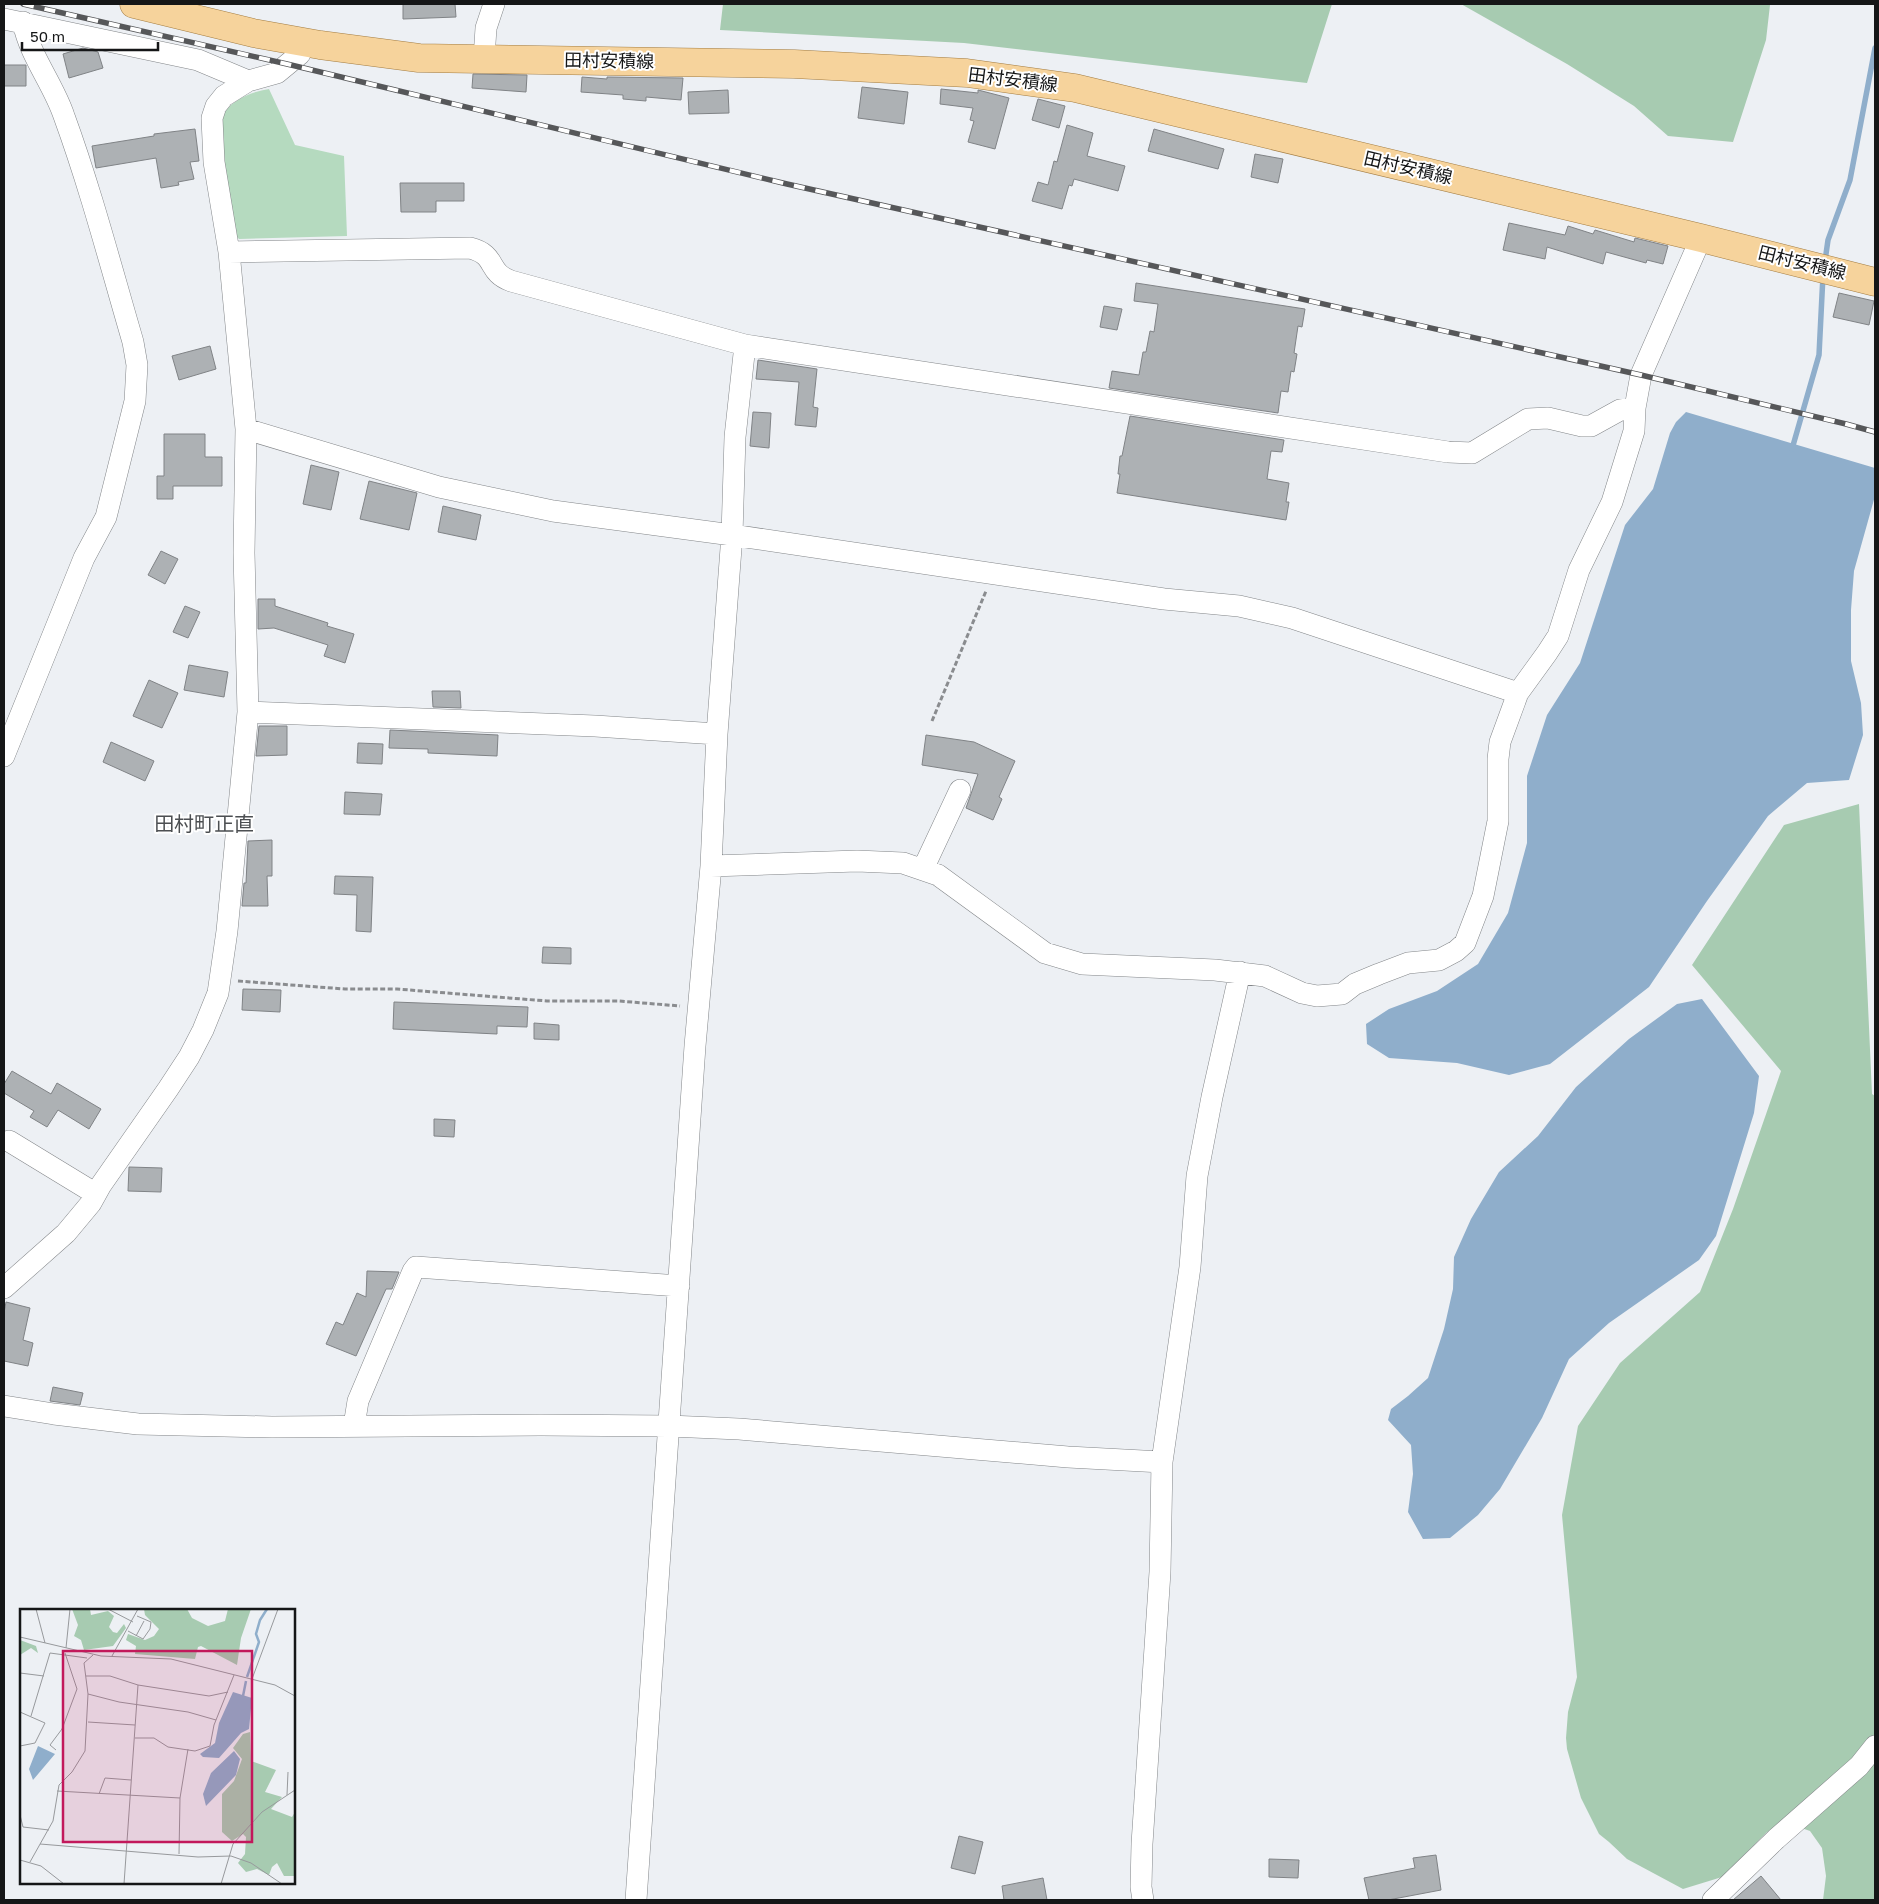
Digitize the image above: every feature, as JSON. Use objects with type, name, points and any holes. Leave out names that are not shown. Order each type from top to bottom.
[{"type":"main road","name":"田村安積線","points":[[134,4],[253,33],[376,54],[419,58],[832,66],[967,74],[1075,88],[1701,238],[1875,282]]},
{"type":"street","points":[[484,58],[486,28],[494,4]]},
{"type":"street","points":[[13,21],[198,60],[248,81]]},
{"type":"street","points":[[4,756],[84,558],[106,517],[134,401],[137,365],[133,342],[80,161],[61,106],[26,39],[13,21]]},
{"type":"street","points":[[4,1288],[66,1233],[91,1204],[189,1057],[203,1030],[218,993],[227,931],[248,712],[244,553],[246,429],[229,252],[214,162],[212,118],[216,106],[224,96],[248,81],[277,72],[300,54],[302,42]]},
{"type":"street","points":[[712,866],[857,861],[902,863],[938,875],[1045,953],[1082,964],[1240,972],[1265,976],[1302,993],[1327,996],[1342,994],[1355,984],[1408,963],[1439,960],[1456,951],[1465,943],[1483,896],[1498,821],[1498,759],[1500,742],[1518,693],[1547,653],[1562,625],[1579,570],[1612,502],[1634,431],[1640,375],[1701,238]]},
{"type":"street","points":[[229,252],[470,248],[483,252],[490,258],[497,273],[511,281],[745,345],[1448,452],[1472,453],[1528,419],[1548,418],[1582,426],[1591,426],[1620,410],[1635,408]]},
{"type":"street","points":[[636,1900],[678,1286],[699,1007],[712,866],[716,734],[732,535],[735,437],[745,345]]},
{"type":"street","points":[[246,429],[439,487],[554,511],[732,535],[1164,599],[1239,606],[1292,618],[1518,693]]},
{"type":"street","points":[[248,712],[585,725],[716,734]]},
{"type":"street","points":[[923,869],[960,790]]},
{"type":"street","points":[[1143,1900],[1141,1887],[1142,1844],[1160,1572],[1162,1462],[1190,1267],[1197,1176],[1212,1097],[1240,972]]},
{"type":"street","points":[[9,1141],[96,1194]]},
{"type":"street","points":[[354,1426],[358,1401],[416,1267],[678,1286]]},
{"type":"street","points":[[4,1406],[138,1424],[272,1427],[669,1426],[739,1429],[1059,1456],[1162,1462]]},
{"type":"street","points":[[1713,1900],[1776,1839],[1859,1766],[1875,1746]]},
{"type":"path","points":[[932,720],[994,574]]},
{"type":"path","points":[[234,980],[345,989],[396,989],[547,1001],[618,1001],[699,1007]]},
{"type":"green space","points":[[723,4],[1332,4],[1307,83],[964,43],[720,30]]},
{"type":"green space","points":[[1461,4],[1770,5],[1766,40],[1733,142],[1668,136],[1634,106],[1567,64]]},
{"type":"green space","points":[[269,89],[295,145],[344,156],[347,236],[239,239],[233,233],[220,134],[220,120],[230,106],[241,98]]},
{"type":"green space","points":[[1859,804],[1872,1094],[1875,1096],[1875,1900],[1823,1900],[1826,1876],[1822,1848],[1810,1831],[1787,1823],[1767,1832],[1722,1877],[1683,1889],[1627,1859],[1599,1834],[1581,1798],[1567,1749],[1566,1738],[1568,1712],[1577,1677],[1562,1515],[1578,1426],[1620,1363],[1700,1292],[1733,1209],[1781,1071],[1692,965],[1784,825]]},
{"type":"water","points":[[1686,412],[1875,468],[1875,496],[1854,571],[1851,610],[1851,661],[1861,703],[1863,735],[1849,780],[1807,783],[1768,816],[1707,901],[1649,987],[1550,1064],[1509,1075],[1457,1063],[1389,1058],[1367,1044],[1366,1024],[1389,1009],[1437,991],[1478,964],[1508,913],[1527,843],[1527,776],[1547,715],[1580,663],[1625,525],[1653,489],[1670,433],[1676,422]]},
{"type":"water","points":[[1702,999],[1759,1076],[1754,1113],[1716,1236],[1699,1260],[1609,1323],[1569,1359],[1542,1418],[1500,1489],[1478,1515],[1450,1538],[1423,1539],[1408,1512],[1413,1474],[1411,1445],[1388,1420],[1391,1409],[1428,1378],[1444,1329],[1453,1289],[1454,1257],[1471,1219],[1499,1172],[1538,1136],[1576,1087],[1629,1039],[1677,1004]]},
{"type":"building","points":[[403,4],[455,4],[456,17],[403,19]]},
{"type":"building","points":[[83,48],[98,52],[103,68],[69,78],[63,54]]},
{"type":"building","points":[[4,65],[26,65],[26,86],[4,86]]},
{"type":"building","points":[[473,74],[527,75],[526,92],[472,88]]},
{"type":"building","points":[[582,77],[607,79],[607,77],[683,78],[681,100],[646,97],[646,101],[623,99],[623,95],[581,92]]},
{"type":"building","points":[[862,87],[908,92],[904,124],[858,118]]},
{"type":"building","points":[[941,89],[978,93],[978,90],[1009,98],[995,149],[968,142],[974,121],[970,120],[973,108],[940,104]]},
{"type":"building","points":[[728,90],[729,113],[689,114],[688,92]]},
{"type":"building","points":[[1038,99],[1065,106],[1059,128],[1032,120]]},
{"type":"building","points":[[1067,125],[1093,133],[1087,156],[1125,166],[1118,191],[1074,179],[1072,186],[1069,185],[1062,209],[1032,201],[1038,182],[1048,185],[1054,161],[1057,162]]},
{"type":"building","points":[[195,129],[199,161],[190,162],[194,179],[178,182],[179,185],[161,188],[156,158],[96,168],[92,146],[154,136],[154,134]]},
{"type":"building","points":[[1154,129],[1224,149],[1218,169],[1148,151]]},
{"type":"building","points":[[1255,154],[1283,159],[1278,183],[1251,177]]},
{"type":"building","points":[[400,183],[464,183],[464,201],[436,201],[436,212],[401,212]]},
{"type":"building","points":[[1509,223],[1565,235],[1568,226],[1593,234],[1595,230],[1634,242],[1635,238],[1668,246],[1663,264],[1647,260],[1646,263],[1606,252],[1603,264],[1547,247],[1545,259],[1503,250]]},
{"type":"building","points":[[1136,283],[1305,309],[1302,327],[1298,326],[1294,353],[1297,354],[1294,372],[1291,371],[1288,392],[1281,391],[1278,413],[1109,388],[1112,371],[1139,375],[1143,352],[1146,352],[1150,331],[1154,332],[1158,304],[1134,301]]},
{"type":"building","points":[[1839,293],[1874,301],[1869,325],[1833,317]]},
{"type":"building","points":[[1104,306],[1122,309],[1117,330],[1100,327]]},
{"type":"building","points":[[210,346],[216,369],[179,380],[172,356]]},
{"type":"building","points":[[758,360],[817,369],[813,407],[818,408],[816,427],[795,425],[799,382],[756,379]]},
{"type":"building","points":[[753,412],[771,413],[769,448],[750,446]]},
{"type":"building","points":[[1130,416],[1284,440],[1282,452],[1271,451],[1267,479],[1289,483],[1286,502],[1289,502],[1286,520],[1117,493],[1120,456],[1122,456]]},
{"type":"building","points":[[164,434],[205,434],[205,457],[222,457],[222,486],[173,486],[173,499],[157,499],[157,476],[164,476]]},
{"type":"building","points":[[311,465],[339,472],[331,510],[303,504]]},
{"type":"building","points":[[369,481],[417,493],[409,530],[360,519]]},
{"type":"building","points":[[443,506],[481,515],[476,540],[438,532]]},
{"type":"building","points":[[161,551],[178,559],[165,584],[148,575]]},
{"type":"building","points":[[258,599],[275,599],[275,606],[328,623],[327,626],[354,634],[345,663],[324,656],[328,645],[274,628],[258,629]]},
{"type":"building","points":[[185,606],[200,612],[188,638],[173,632]]},
{"type":"building","points":[[189,665],[228,672],[224,697],[184,690]]},
{"type":"building","points":[[149,680],[178,693],[162,728],[133,716]]},
{"type":"building","points":[[432,691],[460,691],[461,708],[433,707]]},
{"type":"building","points":[[259,726],[287,726],[287,755],[256,756]]},
{"type":"building","points":[[390,730],[498,735],[497,756],[428,753],[428,749],[389,748]]},
{"type":"building","points":[[926,735],[974,742],[1015,761],[999,797],[1002,799],[993,820],[966,808],[978,774],[922,765]]},
{"type":"building","points":[[111,742],[154,761],[145,781],[103,762]]},
{"type":"building","points":[[358,743],[383,744],[382,764],[357,763]]},
{"type":"building","points":[[345,792],[382,794],[380,815],[344,814]]},
{"type":"building","points":[[272,840],[272,876],[267,876],[268,906],[242,906],[244,883],[246,883],[248,841]]},
{"type":"building","points":[[335,876],[373,877],[371,932],[356,931],[357,895],[334,894]]},
{"type":"building","points":[[543,947],[571,948],[571,964],[542,963]]},
{"type":"building","points":[[243,989],[281,990],[280,1012],[242,1010]]},
{"type":"building","points":[[394,1002],[528,1007],[527,1027],[497,1026],[497,1034],[393,1029]]},
{"type":"building","points":[[534,1023],[559,1025],[559,1040],[534,1039]]},
{"type":"building","points":[[12,1071],[51,1094],[57,1083],[101,1109],[89,1129],[58,1110],[47,1127],[30,1117],[34,1111],[4,1093],[4,1084]]},
{"type":"building","points":[[434,1119],[455,1120],[454,1137],[434,1136]]},
{"type":"building","points":[[129,1167],[162,1168],[161,1192],[128,1191]]},
{"type":"building","points":[[367,1271],[399,1272],[392,1289],[386,1289],[356,1356],[326,1344],[336,1322],[343,1325],[357,1293],[366,1297]]},
{"type":"building","points":[[6,1302],[30,1308],[23,1340],[33,1343],[28,1366],[4,1361],[4,1313]]},
{"type":"building","points":[[53,1387],[83,1393],[80,1405],[50,1401]]},
{"type":"building","points":[[959,1836],[983,1842],[975,1874],[951,1868]]},
{"type":"building","points":[[1436,1855],[1441,1890],[1388,1900],[1369,1900],[1364,1878],[1415,1868],[1413,1858]]},
{"type":"building","points":[[1269,1859],[1299,1860],[1298,1878],[1269,1877]]},
{"type":"building","points":[[1761,1876],[1781,1900],[1733,1900]]},
{"type":"building","points":[[1043,1878],[1047,1900],[1004,1900],[1002,1886]]},
{"type":"waterway","points":[[1825,261],[1828,240],[1850,180],[1875,48]]},
{"type":"waterway","points":[[1792,449],[1819,355],[1823,275]]},
{"type":"railway","points":[[23,4],[287,64],[787,184],[1641,375],[1875,432]]},
{"type":"district","name":"田村町正直","points":[[204,824]]}]
